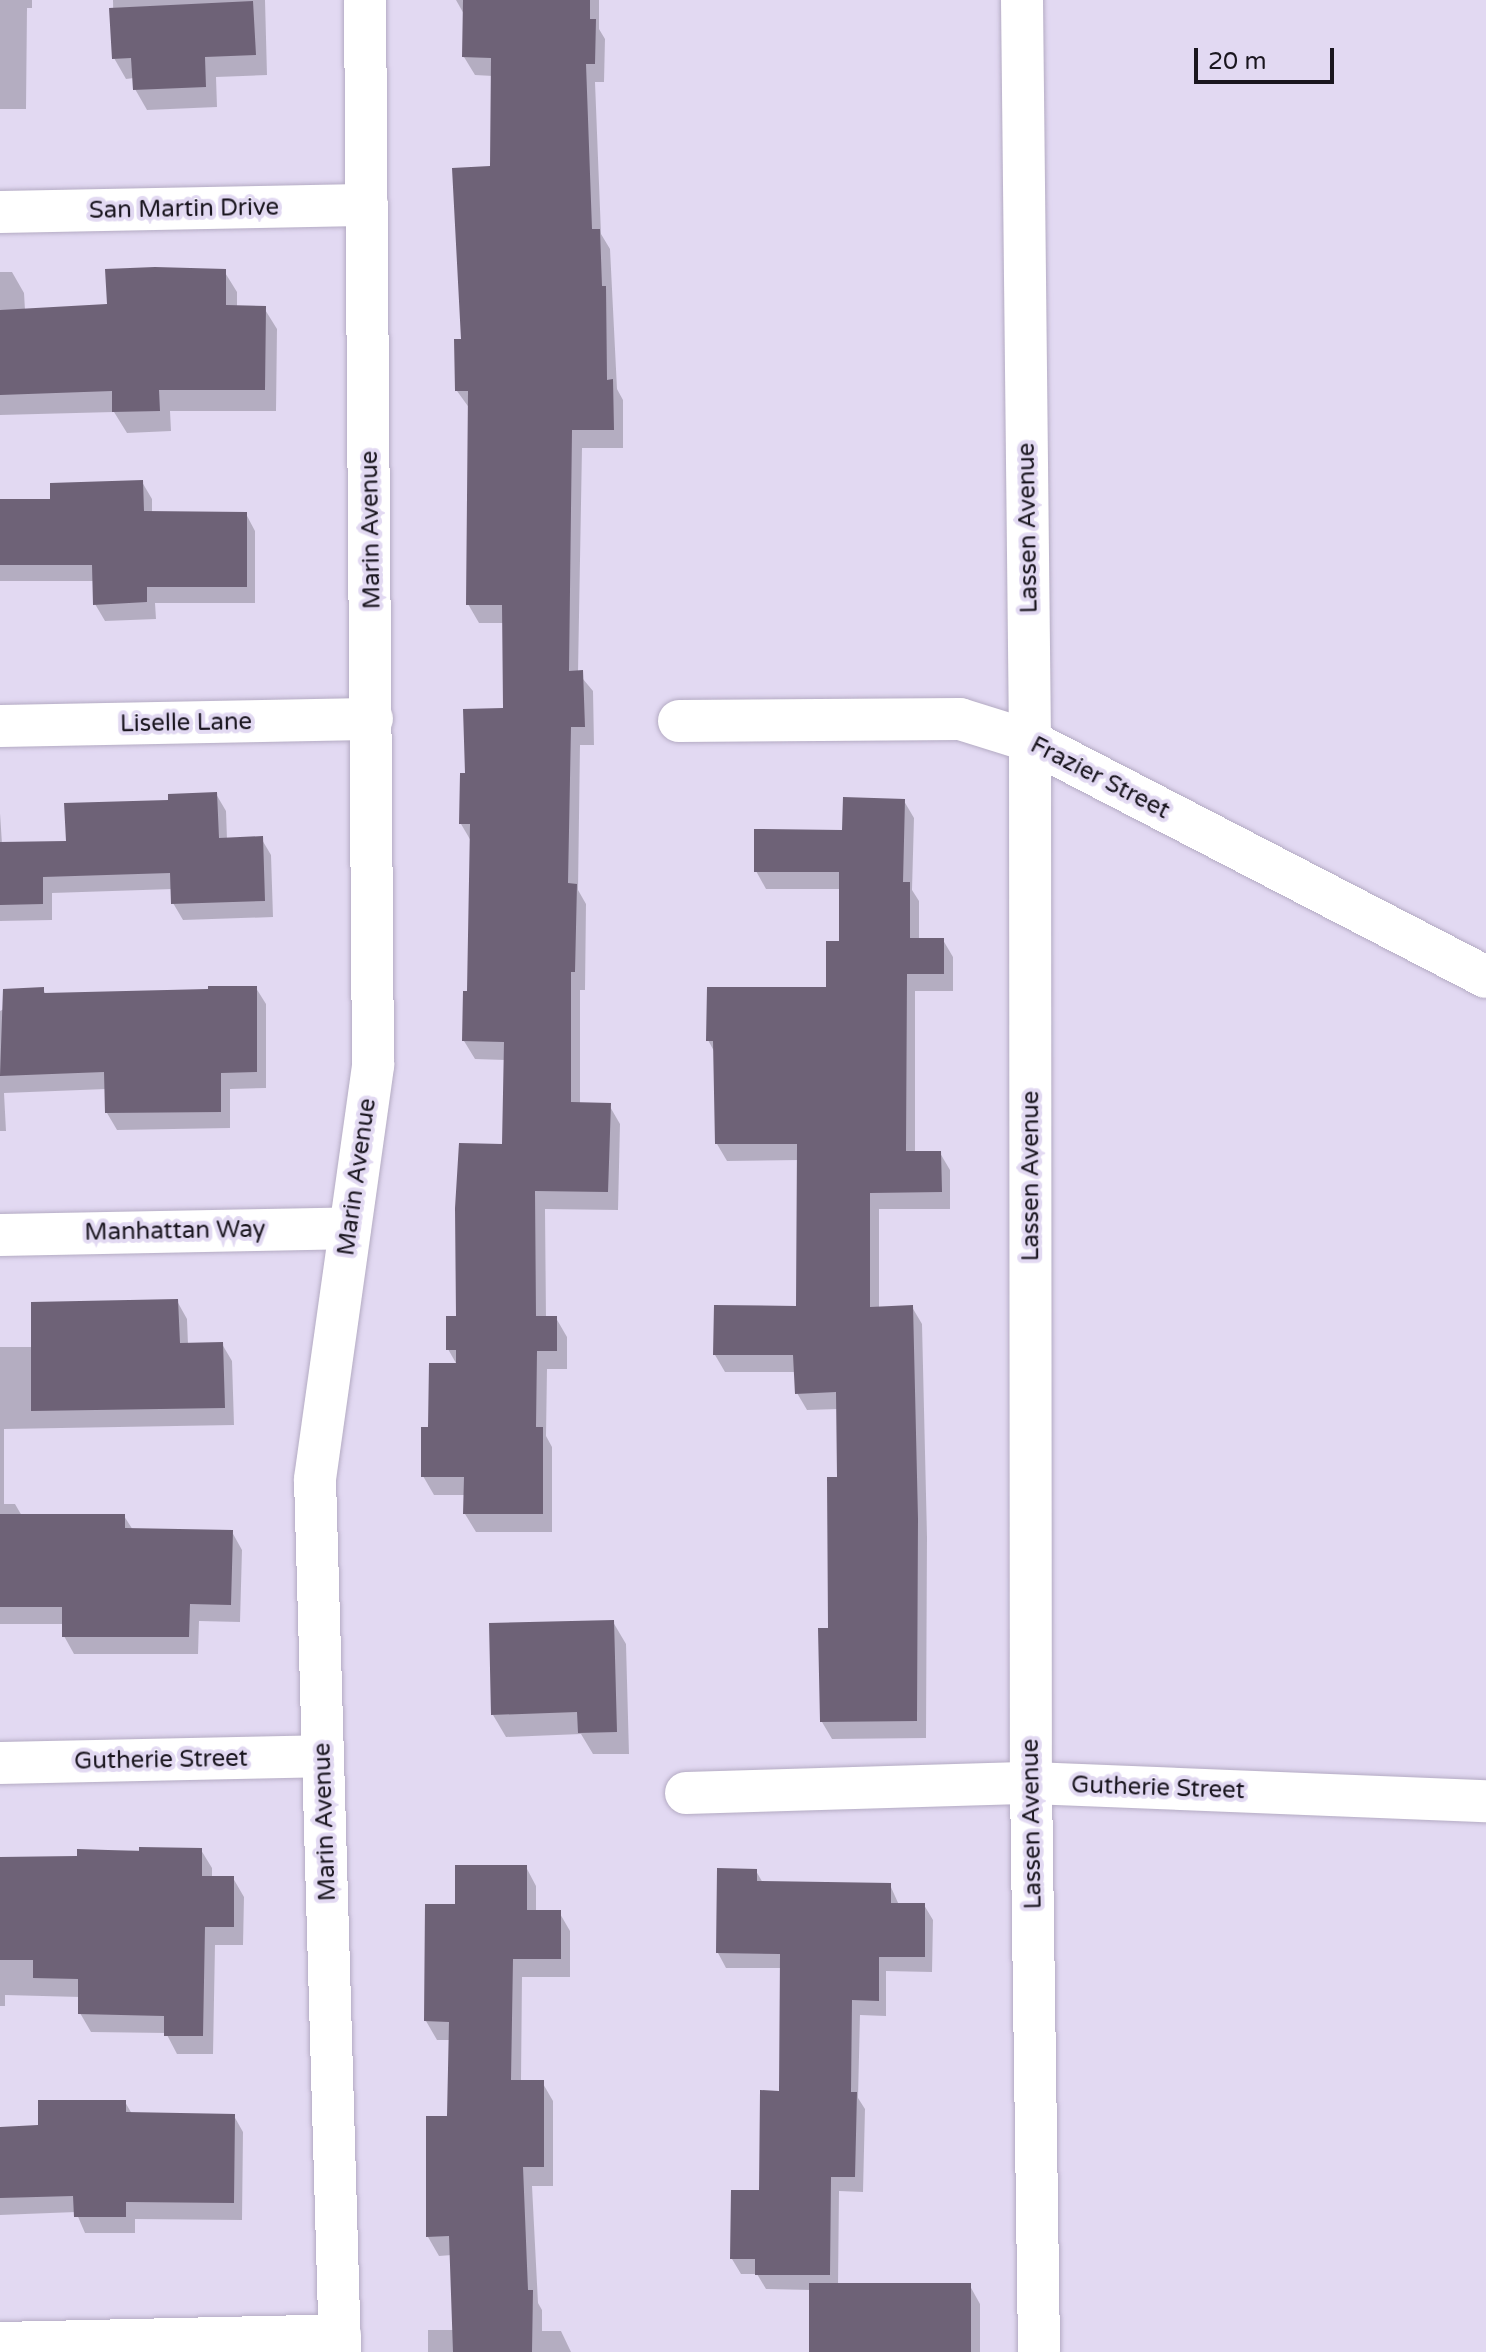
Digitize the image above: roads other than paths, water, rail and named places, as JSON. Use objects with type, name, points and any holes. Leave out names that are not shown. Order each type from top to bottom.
[{"type":"street","name":"Marin Avenue","points":[[340,2344],[315,1479],[373,1065],[365,0]]},
{"type":"street","name":"Lassen Avenue","points":[[1022,0],[1030,741],[1031,1783],[1039,2352]]},
{"type":"street","name":"San Martin Drive","points":[[0,212],[367,205]]},
{"type":"street","name":"Liselle Lane","points":[[0,726],[372,719]]},
{"type":"street","name":"Frazier Street","points":[[679,721],[960,719],[1030,741],[1486,977]]},
{"type":"street","name":"Manhattan Way","points":[[0,1235],[350,1228]]},
{"type":"street","name":"Gutherie Street","points":[[0,1763],[323,1756]]},
{"type":"street","name":"Gutherie Street","points":[[686,1793],[1031,1783],[1486,1801]]},
{"type":"street","points":[[0,2343],[340,2344]]}]
